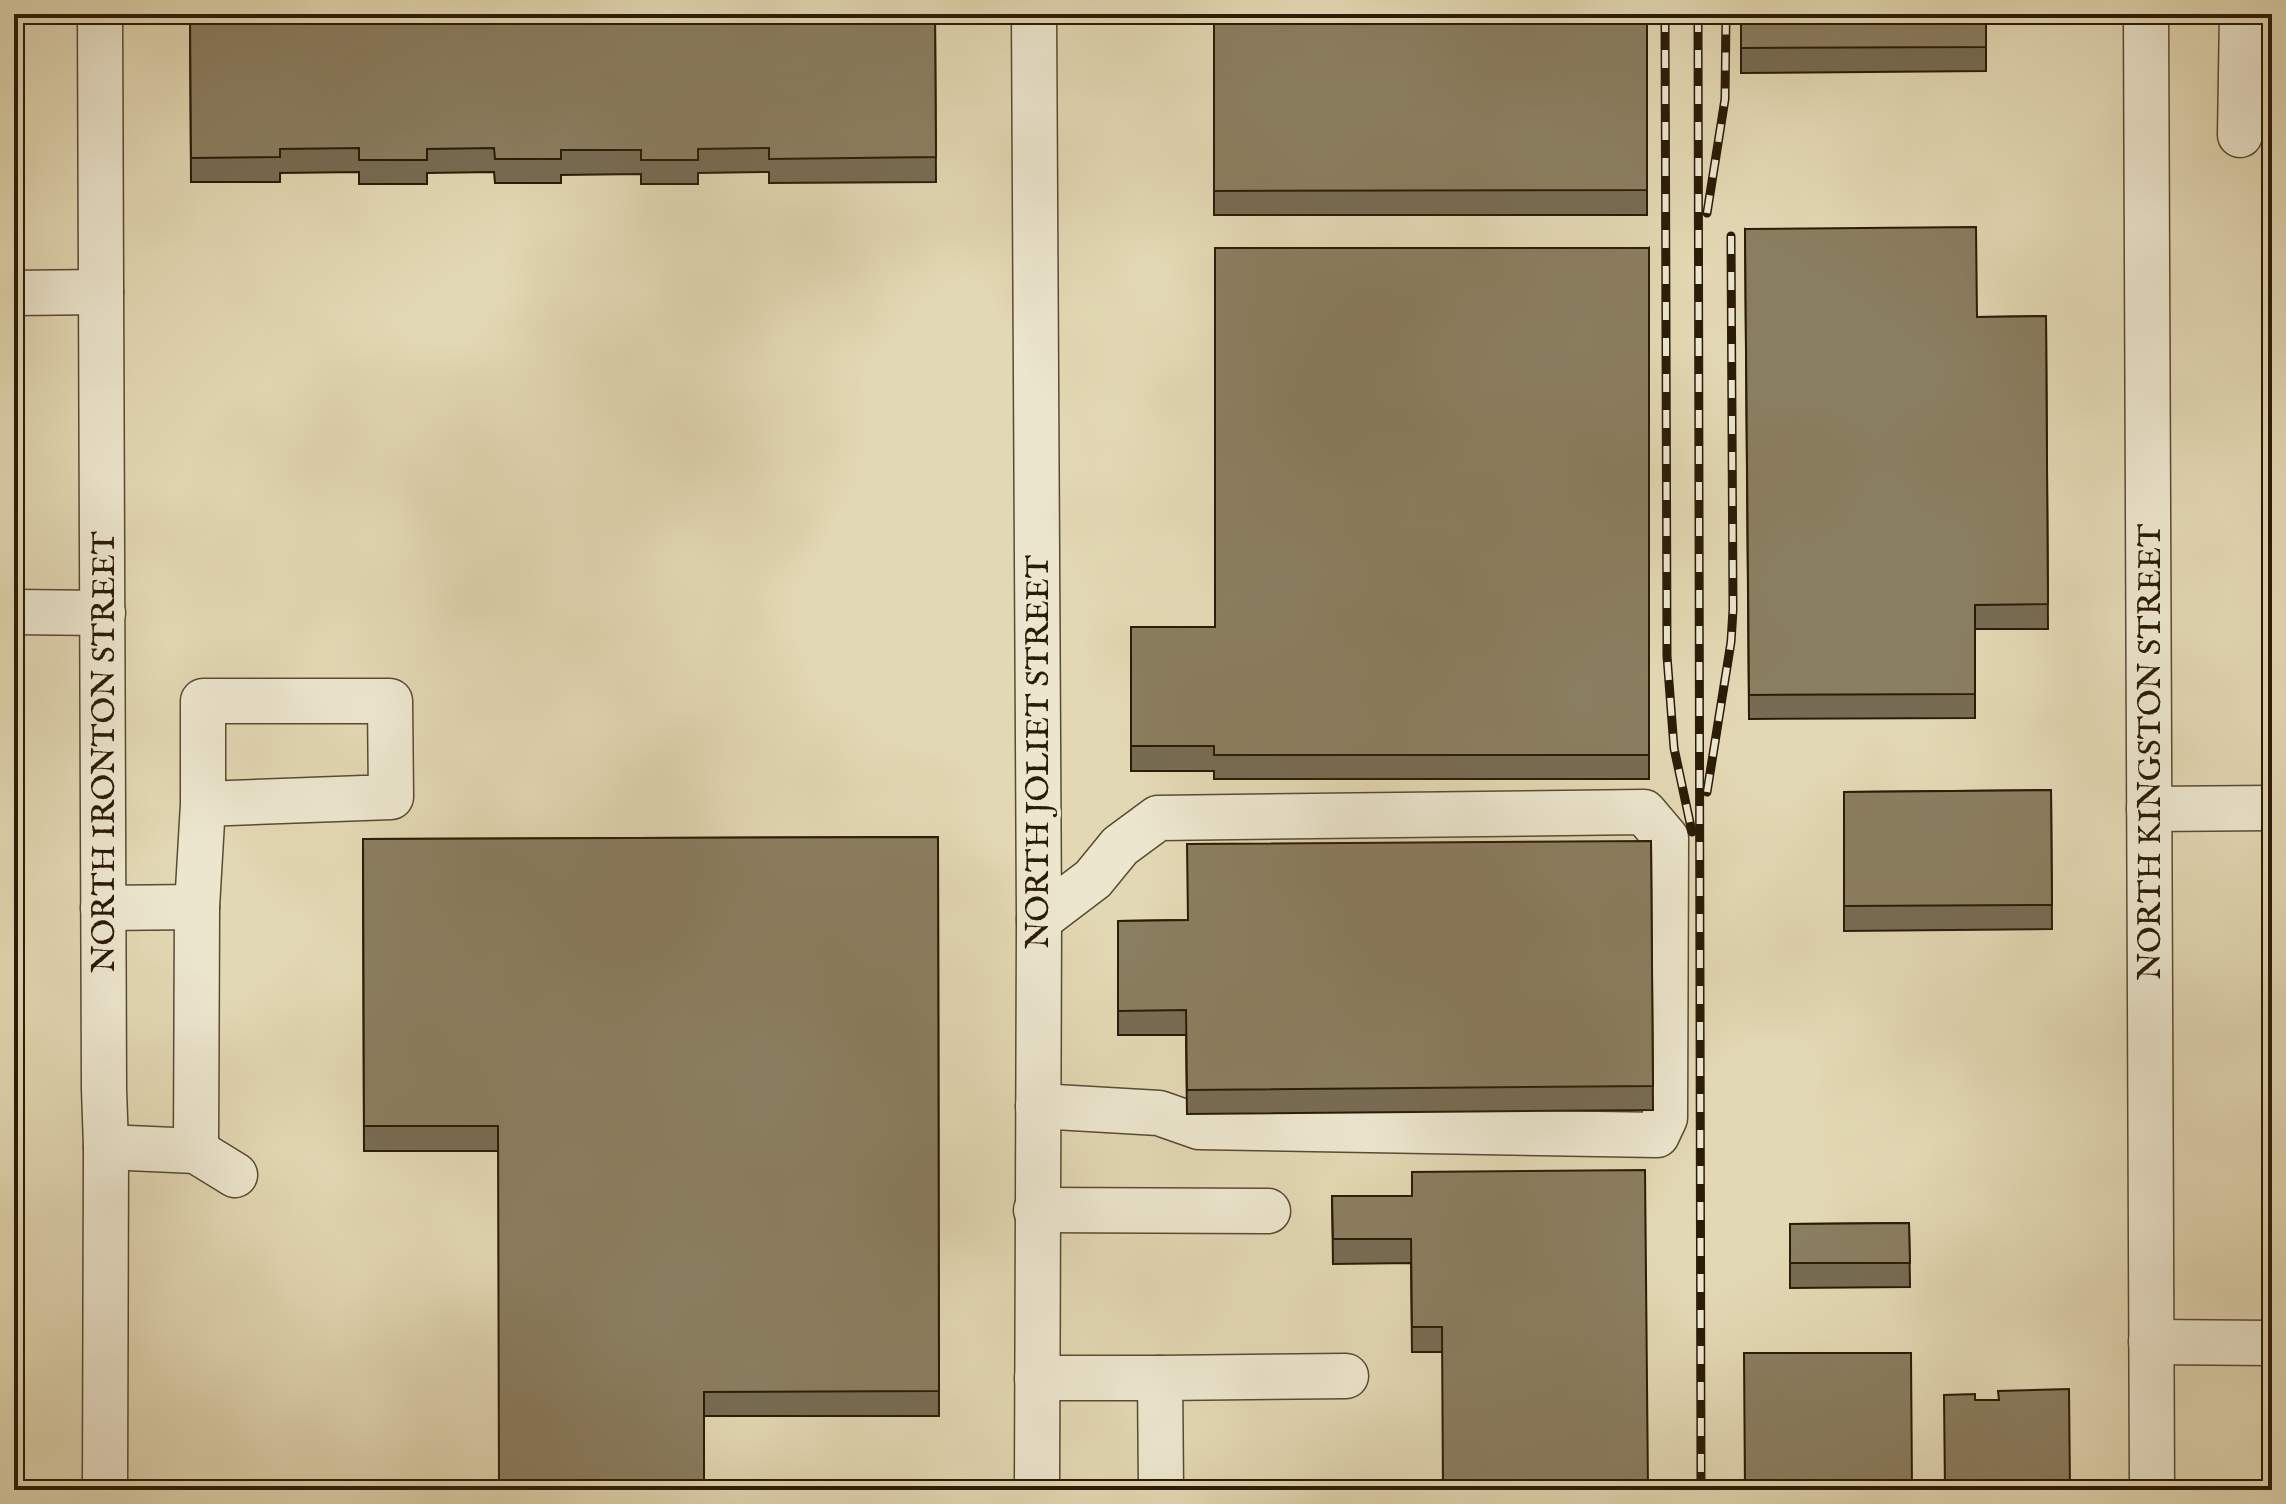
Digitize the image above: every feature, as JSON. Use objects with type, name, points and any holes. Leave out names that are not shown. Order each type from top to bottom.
[{"type":"street","name":"NORTH IRONTON STREET","points":[[100,14],[105,1490]]},
{"type":"street","name":"NORTH JOLIET STREET","points":[[1034,14],[1039,920],[1037,1490]]},
{"type":"street","name":"NORTH KINGSTON STREET","points":[[2146,14],[2152,1490]]},
{"type":"street","points":[[2240,135],[2242,14]]},
{"type":"street","points":[[14,293],[101,292]]},
{"type":"street","points":[[14,612],[103,613]]},
{"type":"street","points":[[196,1151],[197,907],[203,804],[203,701],[390,701],[391,797],[203,804]]},
{"type":"street","points":[[2149,809],[2272,808]]},
{"type":"street","points":[[1038,1106],[1159,1113],[1199,1127],[1657,1135],[1665,1118],[1666,838],[1644,812],[1158,818],[1120,846],[1093,879],[1039,920]]},
{"type":"street","points":[[103,908],[197,907]]},
{"type":"street","points":[[106,1147],[196,1151],[235,1175]]},
{"type":"street","points":[[1036,1210],[1268,1211]]},
{"type":"street","points":[[2151,1342],[2272,1343]]},
{"type":"street","points":[[1037,1378],[1346,1376]]},
{"type":"street","points":[[1160,1378],[1161,1490]]},
{"type":"building","points":[[190,14],[935,14],[936,157],[769,159],[769,148],[698,149],[698,160],[641,160],[641,150],[561,150],[561,159],[495,159],[494,148],[427,149],[427,160],[359,160],[359,148],[280,149],[280,157],[191,158]]},
{"type":"building","points":[[1214,14],[1647,14],[1647,190],[1214,191]]},
{"type":"building","points":[[1741,14],[1986,14],[1986,47],[1741,48]]},
{"type":"building","points":[[1976,227],[1977,317],[2046,316],[2048,604],[1975,605],[1975,694],[1749,695],[1745,229]]},
{"type":"building","points":[[1215,248],[1649,248],[1649,755],[1214,755],[1214,746],[1131,746],[1131,627],[1215,627]]},
{"type":"building","points":[[2051,790],[2052,905],[1844,906],[1844,792]]},
{"type":"building","points":[[938,837],[939,1391],[704,1392],[704,1490],[499,1490],[498,1126],[364,1126],[363,839]]},
{"type":"building","points":[[1651,841],[1653,1086],[1187,1090],[1186,1010],[1118,1011],[1118,921],[1188,920],[1187,844]]},
{"type":"building","points":[[2268,858],[2272,858],[2272,1110],[2270,1110]]},
{"type":"building","points":[[1645,1170],[1648,1490],[1443,1490],[1442,1327],[1412,1327],[1411,1239],[1333,1239],[1332,1196],[1412,1196],[1412,1172]]},
{"type":"building","points":[[1909,1223],[1910,1263],[1790,1263],[1790,1224]]},
{"type":"building","points":[[1744,1353],[1911,1353],[1912,1490],[1745,1490]]},
{"type":"building","points":[[2069,1389],[2070,1490],[1945,1490],[1944,1395],[1975,1394],[1975,1400],[1999,1400],[1998,1391]]},
{"type":"railway","points":[[1665,14],[1667,656],[1674,748],[1692,832]]},
{"type":"railway","points":[[1698,14],[1701,1490]]},
{"type":"railway","points":[[1707,213],[1725,99],[1726,14]]},
{"type":"railway","points":[[1707,792],[1731,642],[1733,610],[1731,236]]}]
